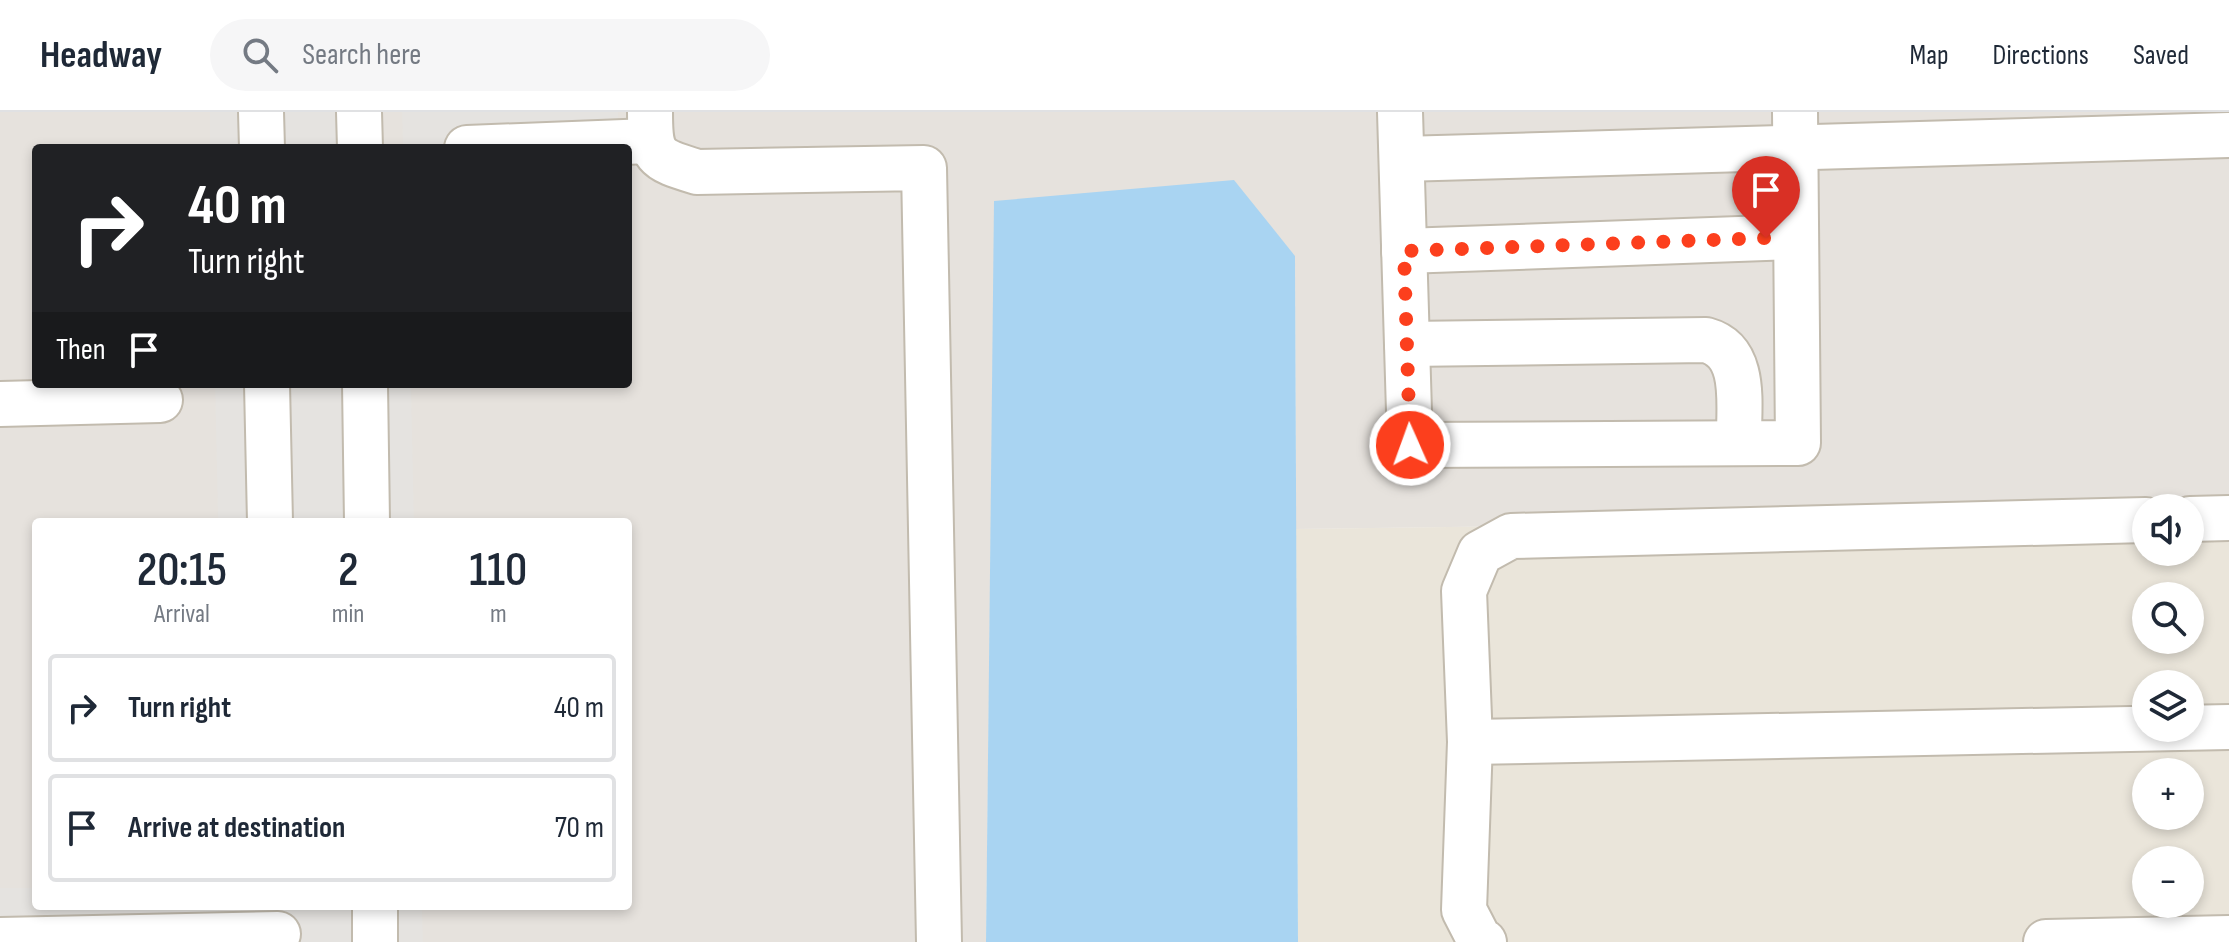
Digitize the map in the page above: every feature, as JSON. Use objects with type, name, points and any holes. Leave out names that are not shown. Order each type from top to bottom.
[{"type":"lane","points":[[261,112],[262,144]]},
{"type":"lane","points":[[359,112],[360,144]]},
{"type":"lane","points":[[1400,112],[1410,445],[1798,443],[1796,129]]},
{"type":"lane","points":[[502,144],[650,127],[664,162],[697,172],[924,168],[939,942]]},
{"type":"lane","points":[[1402,159],[1796,129],[2229,135]]},
{"type":"lane","points":[[1404,251],[1796,237]]},
{"type":"lane","points":[[1407,344],[1706,340],[1718,344],[1734,360],[1738,376],[1739,443]]},
{"type":"lane","points":[[267,388],[270,518]]},
{"type":"lane","points":[[365,388],[367,518]]},
{"type":"lane","points":[[0,404],[160,400]]},
{"type":"lane","points":[[2204,519],[2229,518]]},
{"type":"lane","points":[[1484,942],[1480,941],[1464,910],[1470,742],[1464,591],[1480,553],[1511,536],[2132,520]]},
{"type":"lane","points":[[1470,742],[2229,727]]},
{"type":"lane","points":[[375,910],[375,942]]},
{"type":"lane","points":[[0,940],[278,927]]},
{"type":"lane","points":[[2046,942],[2229,938]]},
{"type":"shaded area","points":[[0,112],[2229,112],[2229,517],[2204,511],[2204,494],[2132,494],[2132,518],[1296,529],[1295,256],[995,201],[986,942],[0,942]]},
{"type":"shaded area","points":[[210,112],[359,112],[360,144],[210,144]]},
{"type":"shaded area","points":[[402,112],[618,112],[619,144],[403,144]]},
{"type":"shaded area","points":[[215,388],[411,388],[414,518],[218,518]]},
{"type":"shaded area","points":[[2204,517],[2229,517],[2229,942],[1298,942],[1296,529],[2132,518],[2132,566],[2204,566]]},
{"type":"shaded area","points":[[0,888],[32,888],[32,910],[218,910],[219,935],[0,942]]},
{"type":"shaded area","points":[[278,910],[422,910],[423,942],[278,942]]},
{"type":"water","points":[[1234,180],[1295,256],[1298,942],[986,942],[994,201]]},
{"type":"route","points":[[1410,445],[1404,251],[1766,238]]}]
